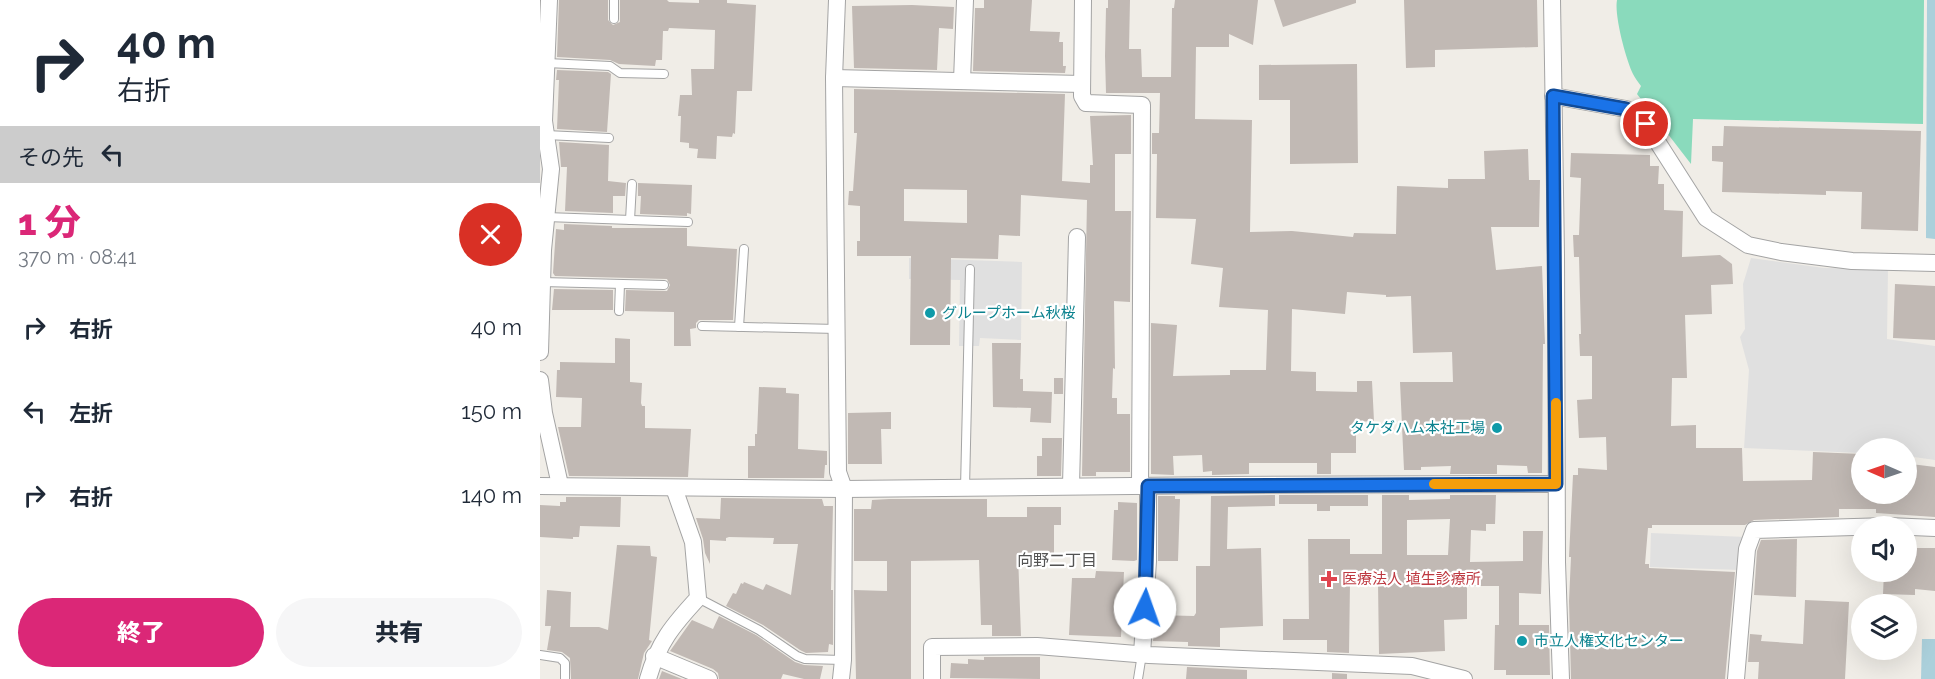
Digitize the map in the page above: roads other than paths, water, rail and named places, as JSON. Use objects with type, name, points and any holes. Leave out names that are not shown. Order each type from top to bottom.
[{"type":"street","points":[[540,352],[546,217],[545,187],[551,169],[544,121],[549,0]]},
{"type":"street","points":[[837,0],[834,78],[838,472],[844,489],[841,679]]},
{"type":"street","points":[[962,81],[965,0]]},
{"type":"street","points":[[1083,0],[1082,96],[1086,104],[1142,105],[1144,486],[1148,561],[1142,654]]},
{"type":"street","points":[[1552,0],[1557,562],[1561,679]]},
{"type":"street","points":[[834,78],[1082,84]]},
{"type":"street","points":[[1553,96],[1626,109],[1646,124],[1706,218],[1748,245],[1781,252],[1852,261],[1935,263]]},
{"type":"street","points":[[1071,486],[1077,237]]},
{"type":"street","points":[[540,380],[544,413],[560,485]]},
{"type":"street","points":[[540,486],[844,489],[1556,484]]},
{"type":"street","points":[[648,679],[654,656],[673,624],[698,598],[693,542],[674,488]]},
{"type":"street","points":[[1736,679],[1747,549],[1754,530],[1888,526],[1935,528]]},
{"type":"street","points":[[932,679],[932,647],[1037,646],[1142,654],[1412,666],[1439,676],[1460,678]]},
{"type":"street","points":[[654,656],[709,679]]},
{"type":"lane","points":[[614,0],[614,19]]},
{"type":"lane","points":[[547,63],[610,66],[620,73],[664,74]]},
{"type":"lane","points":[[546,135],[609,138]]},
{"type":"lane","points":[[630,220],[632,184]]},
{"type":"lane","points":[[546,217],[688,222]]},
{"type":"lane","points":[[739,327],[744,249]]},
{"type":"lane","points":[[965,488],[970,269]]},
{"type":"lane","points":[[542,282],[664,285]]},
{"type":"lane","points":[[619,310],[620,284]]},
{"type":"lane","points":[[702,326],[837,329]]},
{"type":"lane","points":[[698,598],[759,630],[797,656],[806,659],[843,660]]},
{"type":"lane","points":[[1138,679],[1142,654]]},
{"type":"lane","points":[[540,655],[560,658],[565,663],[565,679]]},
{"type":"water","points":[[1927,0],[1935,0],[1935,239],[1926,238]]},
{"type":"water","points":[[1922,639],[1935,639],[1935,679],[1921,679]]},
{"type":"place","name":"グループホーム秋桜","points":[[930,313]]},
{"type":"place","name":"タケダハム本社工場","points":[[1497,428]]},
{"type":"place","name":"医療法人 埴生診療所","points":[[1329,579]]},
{"type":"place","name":"市立人権文化センター","points":[[1522,641]]},
{"type":"district","name":"向野二丁目","points":[[1057,560]]}]
